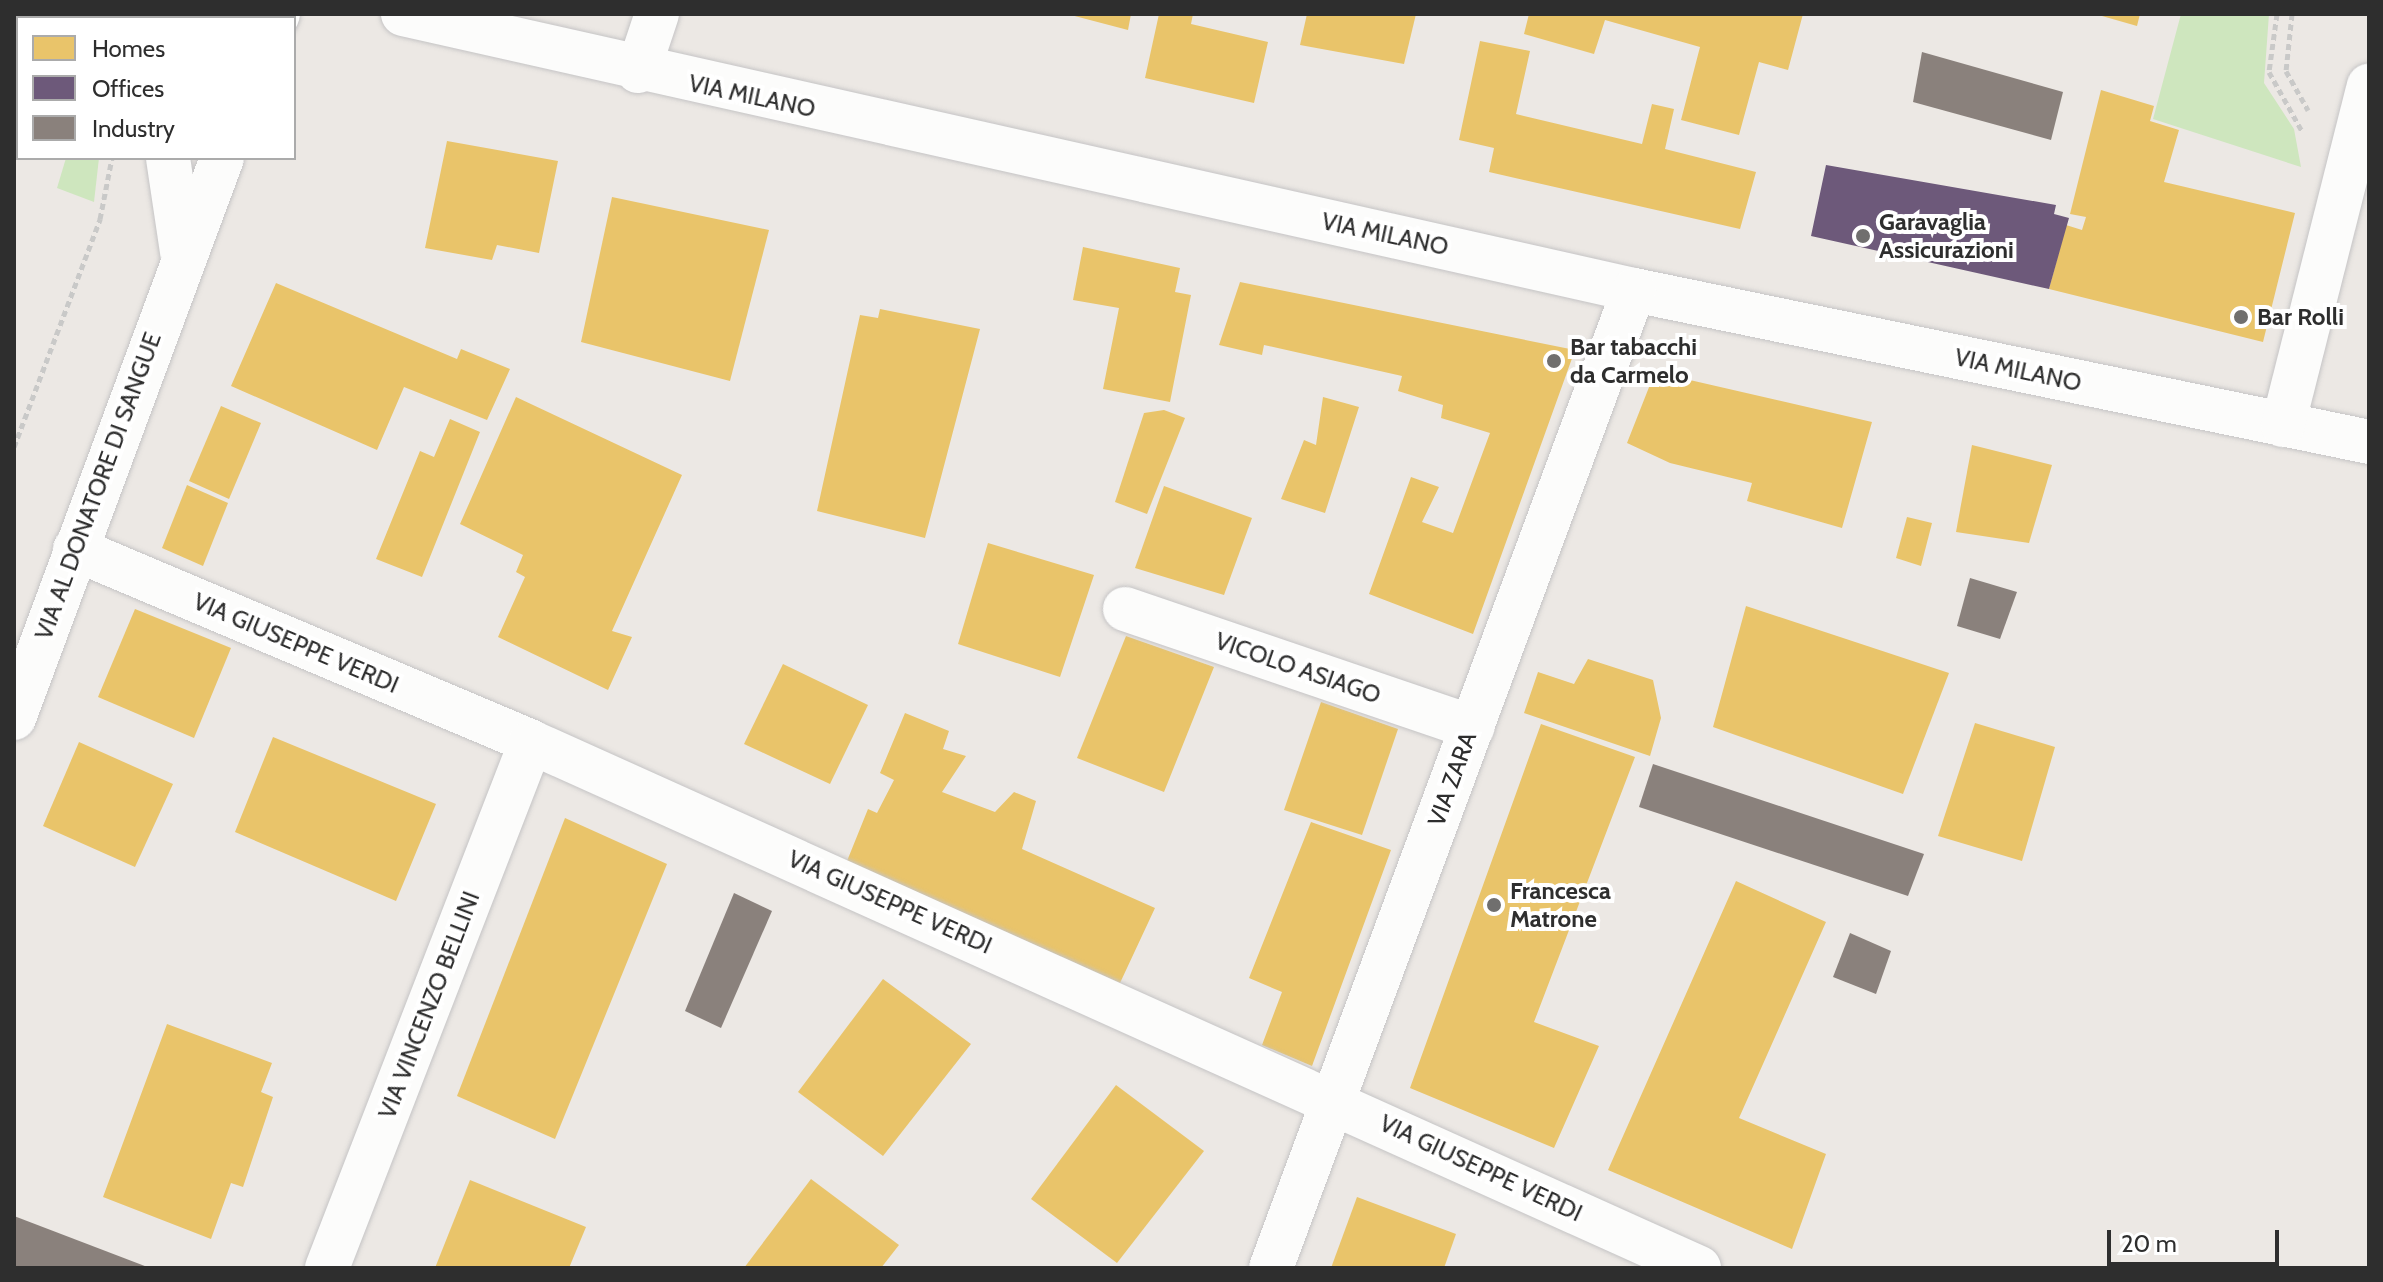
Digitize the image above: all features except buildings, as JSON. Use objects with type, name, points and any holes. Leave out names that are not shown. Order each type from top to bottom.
[{"type":"street","name":"VIA MILANO","points":[[403,14],[638,71],[1634,290],[2369,442]]},
{"type":"street","points":[[638,71],[657,14]]},
{"type":"street","points":[[2283,425],[2369,86]]},
{"type":"street","name":"VIA AL DONATORE DI SANGUE","points":[[168,160],[182,255]]},
{"type":"street","name":"VIA AL DONATORE DI SANGUE","points":[[14,718],[182,255],[221,160]]},
{"type":"street","name":"VIA ZARA","points":[[1271,1268],[1634,290]]},
{"type":"street","name":"VIA GIUSEPPE VERDI","points":[[75,549],[531,742],[1699,1268]]},
{"type":"street","name":"VICOLO ASIAGO","points":[[1125,609],[1472,727]]},
{"type":"street","name":"VIA VINCENZO BELLINI","points":[[327,1268],[531,742]]},
{"type":"path","points":[[2292,14],[2285,43],[2296,91],[2321,124],[2355,140]]},
{"type":"path","points":[[14,447],[100,219],[112,160]]},
{"type":"green space","points":[[2181,14],[2269,14],[2264,83],[2294,129],[2301,167],[2153,119]]},
{"type":"green space","points":[[65,160],[99,160],[94,202],[57,188]]},
{"type":"place","name":"Garavaglia Assicurazioni","points":[[1863,236]]},
{"type":"place","name":"Bar Rolli","points":[[2241,317]]},
{"type":"place","name":"Bar tabacchi da Carmelo","points":[[1554,361]]},
{"type":"place","name":"Francesca Matrone","points":[[1494,905]]}]
